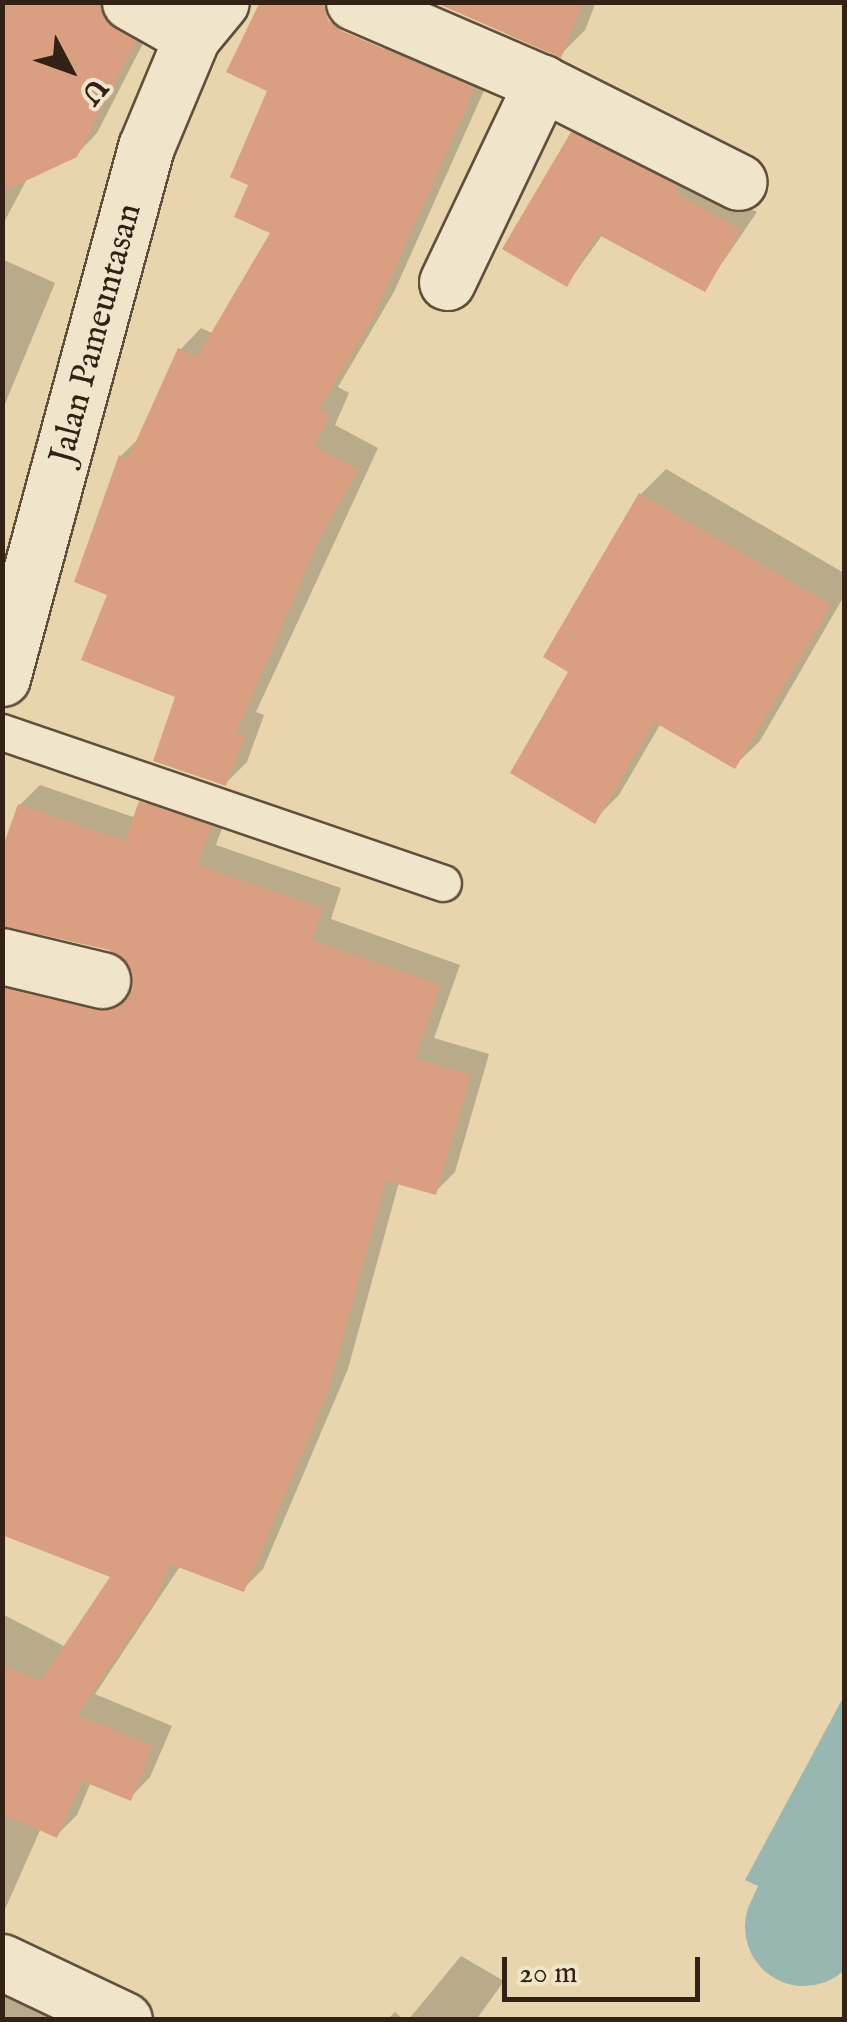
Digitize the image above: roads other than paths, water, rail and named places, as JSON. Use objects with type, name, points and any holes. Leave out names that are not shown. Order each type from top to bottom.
[{"type":"street","points":[[130,2],[207,20]]},
{"type":"street","points":[[354,2],[542,83],[739,182]]},
{"type":"street","name":"Jalan Pameuntasan","points":[[2,678],[146,147],[207,20]]},
{"type":"street","points":[[447,282],[542,83]]},
{"type":"street","points":[[2,956],[102,980]]},
{"type":"street","points":[[2,1962],[124,2020]]},
{"type":"lane","points":[[2,732],[443,883]]},
{"type":"water","points":[[844,1696],[844,1925],[745,1880]]},
{"type":"waterway","points":[[804,1927],[844,1844]]}]
